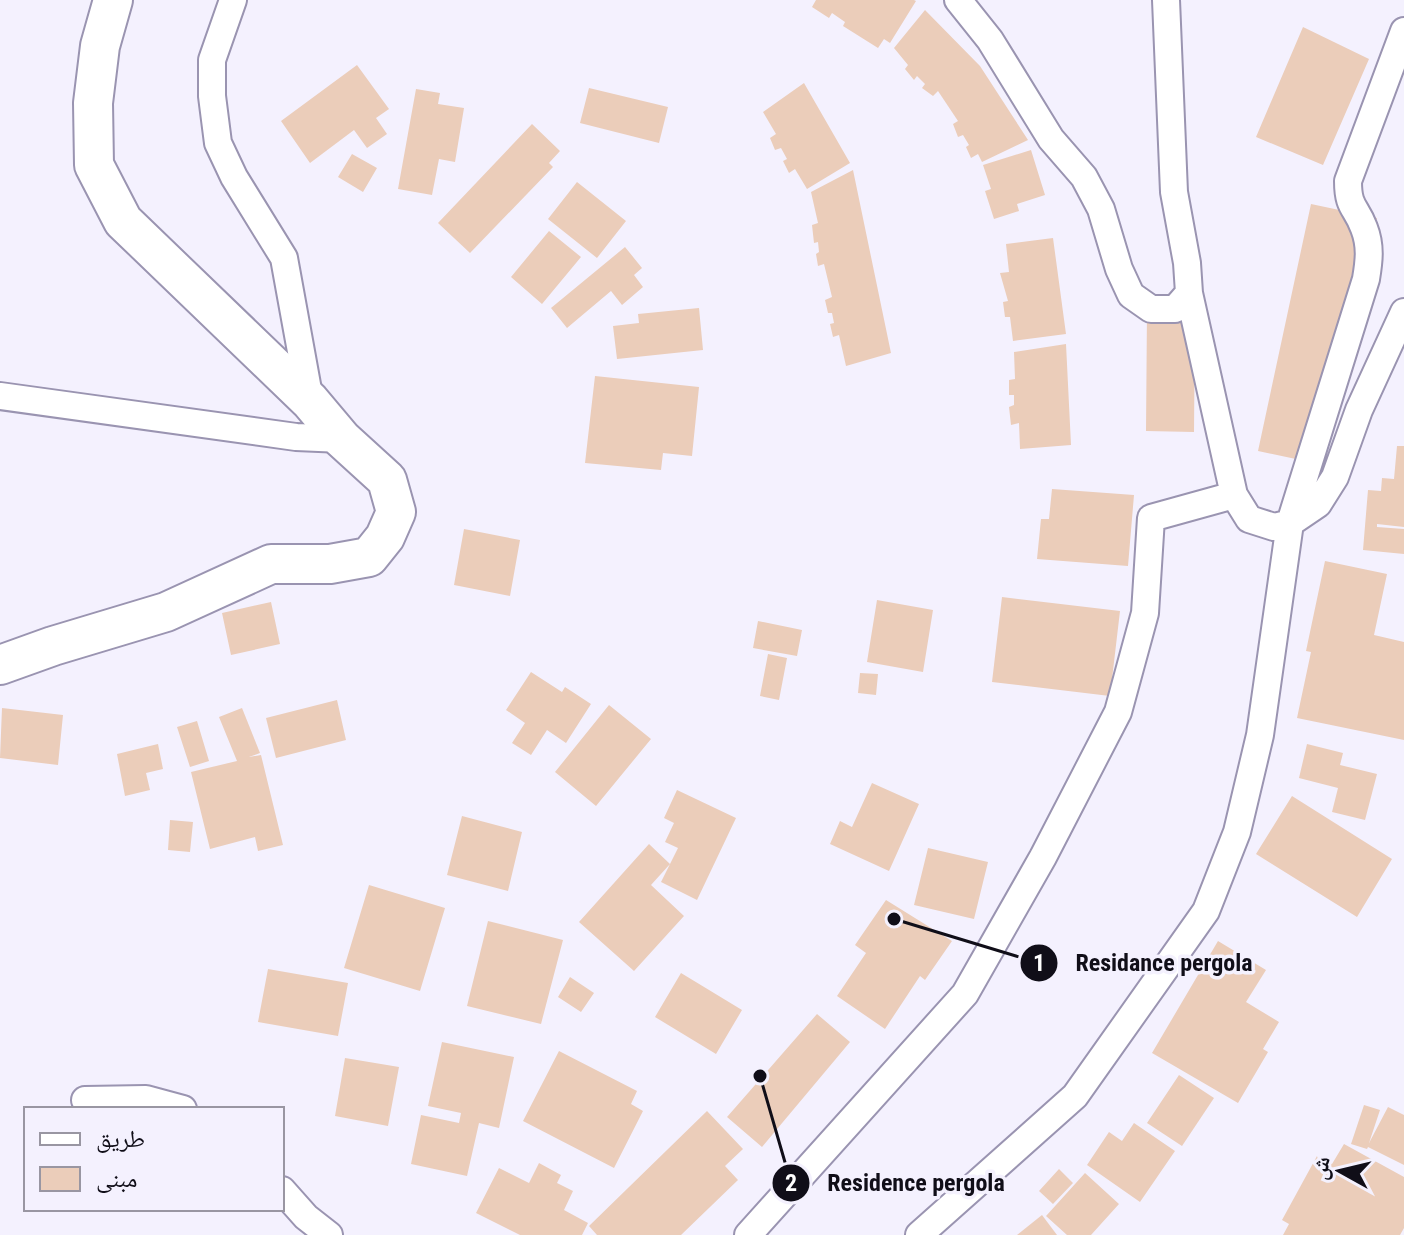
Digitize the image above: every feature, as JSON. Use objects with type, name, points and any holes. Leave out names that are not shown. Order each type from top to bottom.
[{"type":"main road","points":[[0,665],[166,612],[271,564],[330,564],[369,557],[385,537],[396,512],[387,480],[342,439],[310,401],[123,221],[94,165],[93,103],[100,46],[113,0]]},
{"type":"street","points":[[233,0],[212,60],[212,96],[218,143],[234,177],[284,258],[310,401]]},
{"type":"street","points":[[958,0],[990,40],[1051,139],[1084,177],[1101,209],[1119,269],[1131,295],[1151,309],[1175,309],[1189,293]]},
{"type":"street","points":[[1166,0],[1174,192],[1187,263],[1189,293],[1234,495],[1249,519],[1274,527],[1290,523],[1318,504],[1335,477],[1359,410],[1404,312]]},
{"type":"street","points":[[919,1235],[1075,1096],[1206,911],[1237,832],[1260,735],[1290,523],[1366,279],[1370,255],[1364,227],[1348,200],[1348,181],[1404,31]]},
{"type":"street","points":[[0,396],[296,437],[342,439]]},
{"type":"street","points":[[748,1235],[965,994],[1043,857],[1118,712],[1145,613],[1151,518],[1234,495]]},
{"type":"street","points":[[85,1100],[146,1099],[176,1107]]},
{"type":"street","points":[[284,1192],[306,1217],[329,1235]]},
{"type":"building","points":[[816,0],[916,1],[890,43],[884,39],[878,48],[843,26],[845,22],[832,13],[829,18],[812,7]]},
{"type":"building","points":[[925,10],[980,66],[1028,140],[982,162],[978,154],[971,158],[966,147],[969,145],[963,135],[958,137],[953,124],[958,121],[938,91],[933,96],[922,88],[925,84],[917,76],[914,80],[905,69],[908,65],[894,48]]},
{"type":"building","points":[[1303,27],[1369,59],[1323,165],[1256,137]]},
{"type":"building","points":[[357,65],[389,109],[376,118],[387,134],[367,148],[354,130],[310,163],[281,121]]},
{"type":"building","points":[[804,83],[850,163],[807,189],[795,169],[789,173],[781,148],[775,150],[770,138],[776,134],[763,112]]},
{"type":"building","points":[[589,88],[668,107],[659,143],[580,123]]},
{"type":"building","points":[[416,89],[440,93],[438,104],[464,108],[455,162],[439,159],[432,195],[398,189]]},
{"type":"building","points":[[532,124],[560,151],[549,163],[553,167],[470,253],[438,223]]},
{"type":"building","points":[[1031,150],[1045,195],[1017,204],[1019,211],[994,219],[985,191],[991,189],[983,165]]},
{"type":"building","points":[[352,154],[377,168],[363,192],[338,177]]},
{"type":"building","points":[[853,170],[891,353],[846,366],[839,335],[833,337],[830,324],[834,323],[832,313],[828,313],[825,300],[832,297],[824,264],[818,266],[818,242],[814,243],[812,225],[818,223],[811,192]]},
{"type":"building","points":[[577,182],[626,221],[597,258],[548,219]]},
{"type":"building","points":[[1311,204],[1377,218],[1324,465],[1258,451]]},
{"type":"building","points":[[549,231],[581,257],[542,304],[511,277]]},
{"type":"building","points":[[1053,238],[1066,334],[1013,341],[1010,317],[1005,317],[1003,302],[1008,301],[1000,273],[1009,272],[1006,244]]},
{"type":"building","points":[[625,247],[642,268],[634,275],[643,287],[622,305],[611,291],[567,328],[551,308]]},
{"type":"building","points":[[699,308],[703,350],[617,359],[613,326],[639,323],[638,314]]},
{"type":"building","points":[[1147,310],[1195,311],[1194,432],[1146,431]]},
{"type":"building","points":[[1066,344],[1071,445],[1020,449],[1019,423],[1011,425],[1009,407],[1014,405],[1014,395],[1009,395],[1009,380],[1015,379],[1014,352]]},
{"type":"building","points":[[595,376],[699,387],[692,456],[663,453],[661,470],[585,463]]},
{"type":"building","points":[[1397,446],[1404,446],[1404,527],[1377,524],[1377,527],[1404,529],[1404,554],[1363,550],[1368,490],[1381,491],[1382,478],[1394,479]]},
{"type":"building","points":[[1052,489],[1134,495],[1128,566],[1037,559],[1041,519],[1049,519]]},
{"type":"building","points":[[464,529],[520,540],[510,596],[454,585]]},
{"type":"building","points":[[1325,561],[1387,574],[1374,635],[1404,642],[1404,740],[1297,718],[1311,652],[1306,651]]},
{"type":"building","points":[[1002,597],[1120,611],[1110,696],[992,682]]},
{"type":"building","points":[[877,600],[933,610],[923,672],[867,662]]},
{"type":"building","points":[[271,602],[280,644],[231,655],[222,613]]},
{"type":"building","points":[[758,621],[802,630],[797,656],[753,648]]},
{"type":"building","points":[[768,654],[787,658],[779,700],[760,696]]},
{"type":"building","points":[[531,672],[562,692],[565,687],[591,704],[566,743],[547,730],[531,755],[512,743],[525,723],[506,710]]},
{"type":"building","points":[[860,673],[878,674],[876,695],[858,693]]},
{"type":"building","points":[[337,700],[346,740],[276,758],[266,718]]},
{"type":"building","points":[[609,705],[651,739],[596,806],[555,772]]},
{"type":"building","points":[[2,708],[63,715],[58,765],[0,758]]},
{"type":"building","points":[[242,708],[260,753],[249,757],[261,755],[283,845],[258,851],[255,837],[210,849],[191,772],[237,761],[219,717]]},
{"type":"building","points":[[197,721],[209,761],[190,767],[177,727]]},
{"type":"building","points":[[158,744],[163,769],[146,773],[150,790],[125,796],[117,754]]},
{"type":"building","points":[[1307,744],[1343,753],[1340,765],[1377,774],[1365,820],[1332,812],[1338,788],[1299,778]]},
{"type":"building","points":[[872,783],[919,804],[889,871],[830,844],[840,821],[852,827]]},
{"type":"building","points":[[677,790],[736,818],[697,900],[661,882],[678,848],[665,842],[674,823],[664,818]]},
{"type":"building","points":[[1292,796],[1392,859],[1357,917],[1256,854]]},
{"type":"building","points":[[462,816],[522,832],[508,891],[447,875]]},
{"type":"building","points":[[170,820],[193,822],[190,852],[168,850]]},
{"type":"building","points":[[649,844],[670,864],[651,885],[684,916],[634,971],[579,922]]},
{"type":"building","points":[[928,848],[988,862],[974,919],[914,905]]},
{"type":"building","points":[[369,885],[445,908],[420,991],[344,968]]},
{"type":"building","points":[[886,900],[952,941],[925,980],[920,976],[885,1029],[837,996],[866,953],[855,945]]},
{"type":"building","points":[[488,921],[563,940],[541,1024],[467,1006]]},
{"type":"building","points":[[1218,941],[1266,970],[1246,1002],[1279,1022],[1263,1049],[1268,1052],[1238,1103],[1152,1053]]},
{"type":"building","points":[[268,969],[348,983],[338,1036],[258,1022]]},
{"type":"building","points":[[681,973],[742,1010],[716,1054],[655,1017]]},
{"type":"building","points":[[570,977],[594,993],[581,1012],[558,997]]},
{"type":"building","points":[[817,1014],[850,1042],[762,1147],[727,1117]]},
{"type":"building","points":[[442,1042],[514,1057],[499,1128],[479,1123],[467,1176],[411,1164],[421,1115],[459,1123],[461,1113],[428,1106]]},
{"type":"building","points":[[559,1051],[637,1091],[631,1104],[643,1111],[614,1168],[523,1121]]},
{"type":"building","points":[[345,1058],[399,1067],[388,1126],[335,1116]]},
{"type":"building","points":[[1179,1075],[1214,1098],[1182,1146],[1147,1123]]},
{"type":"building","points":[[1364,1105],[1380,1110],[1369,1143],[1388,1107],[1404,1115],[1404,1165],[1368,1147],[1351,1144]]},
{"type":"building","points":[[707,1111],[743,1149],[725,1166],[738,1180],[681,1235],[597,1235],[589,1226]]},
{"type":"building","points":[[1134,1123],[1175,1151],[1140,1202],[1087,1165],[1109,1132],[1122,1141]]},
{"type":"building","points":[[1344,1144],[1404,1177],[1404,1228],[1400,1235],[1283,1235],[1289,1224],[1282,1220],[1317,1156],[1332,1164]]},
{"type":"building","points":[[539,1163],[561,1175],[557,1183],[573,1191],[564,1210],[588,1223],[582,1235],[520,1235],[476,1213],[499,1168],[529,1183]]},
{"type":"building","points":[[1059,1169],[1073,1183],[1053,1204],[1039,1191]]},
{"type":"building","points":[[1085,1173],[1119,1204],[1091,1235],[1067,1235],[1046,1216]]},
{"type":"building","points":[[1042,1215],[1057,1235],[1017,1235]]},
{"type":"place","name":"Residance pergola","points":[[894,919]]},
{"type":"place","name":"Residence pergola","points":[[760,1076]]}]
